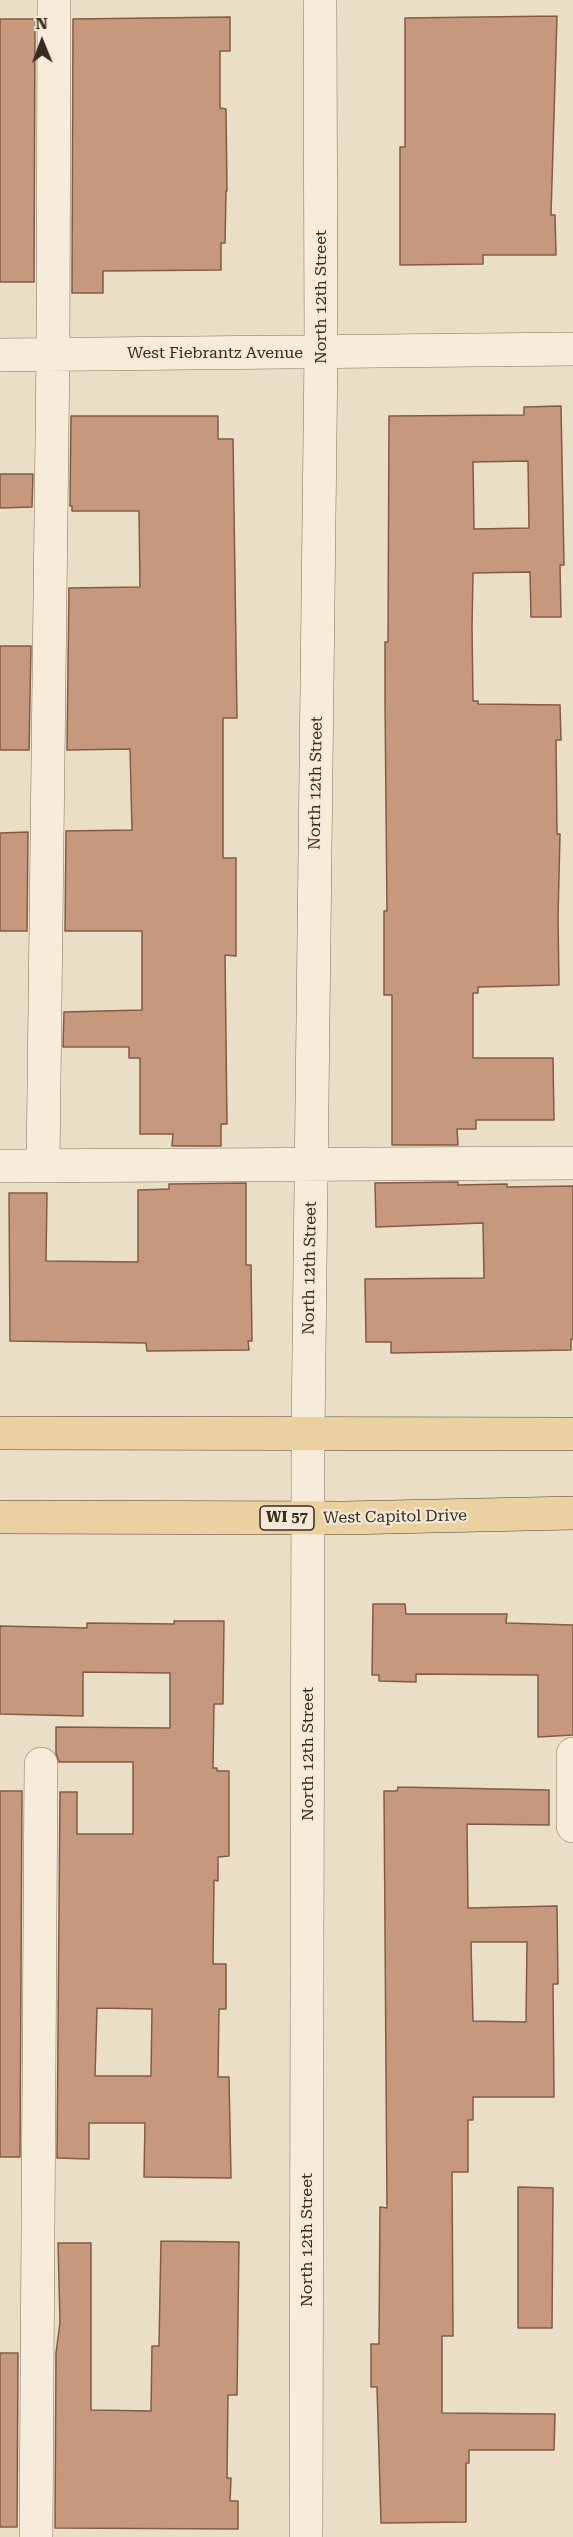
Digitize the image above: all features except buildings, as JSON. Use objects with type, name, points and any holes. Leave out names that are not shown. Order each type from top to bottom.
[{"type":"main road","points":[[0,1433],[573,1434]]},
{"type":"main road","name":"West Capitol Drive","points":[[0,1516],[308,1518],[573,1513]]},
{"type":"street","points":[[43,1166],[54,354],[54,0]]},
{"type":"street","name":"North 12th Street","points":[[306,2537],[308,1434],[321,352],[320,0]]},
{"type":"street","name":"West Fiebrantz Avenue","points":[[0,355],[573,349]]},
{"type":"street","points":[[0,1166],[573,1163]]},
{"type":"street","points":[[573,1754],[573,1826]]},
{"type":"street","points":[[36,2537],[41,1764]]}]
